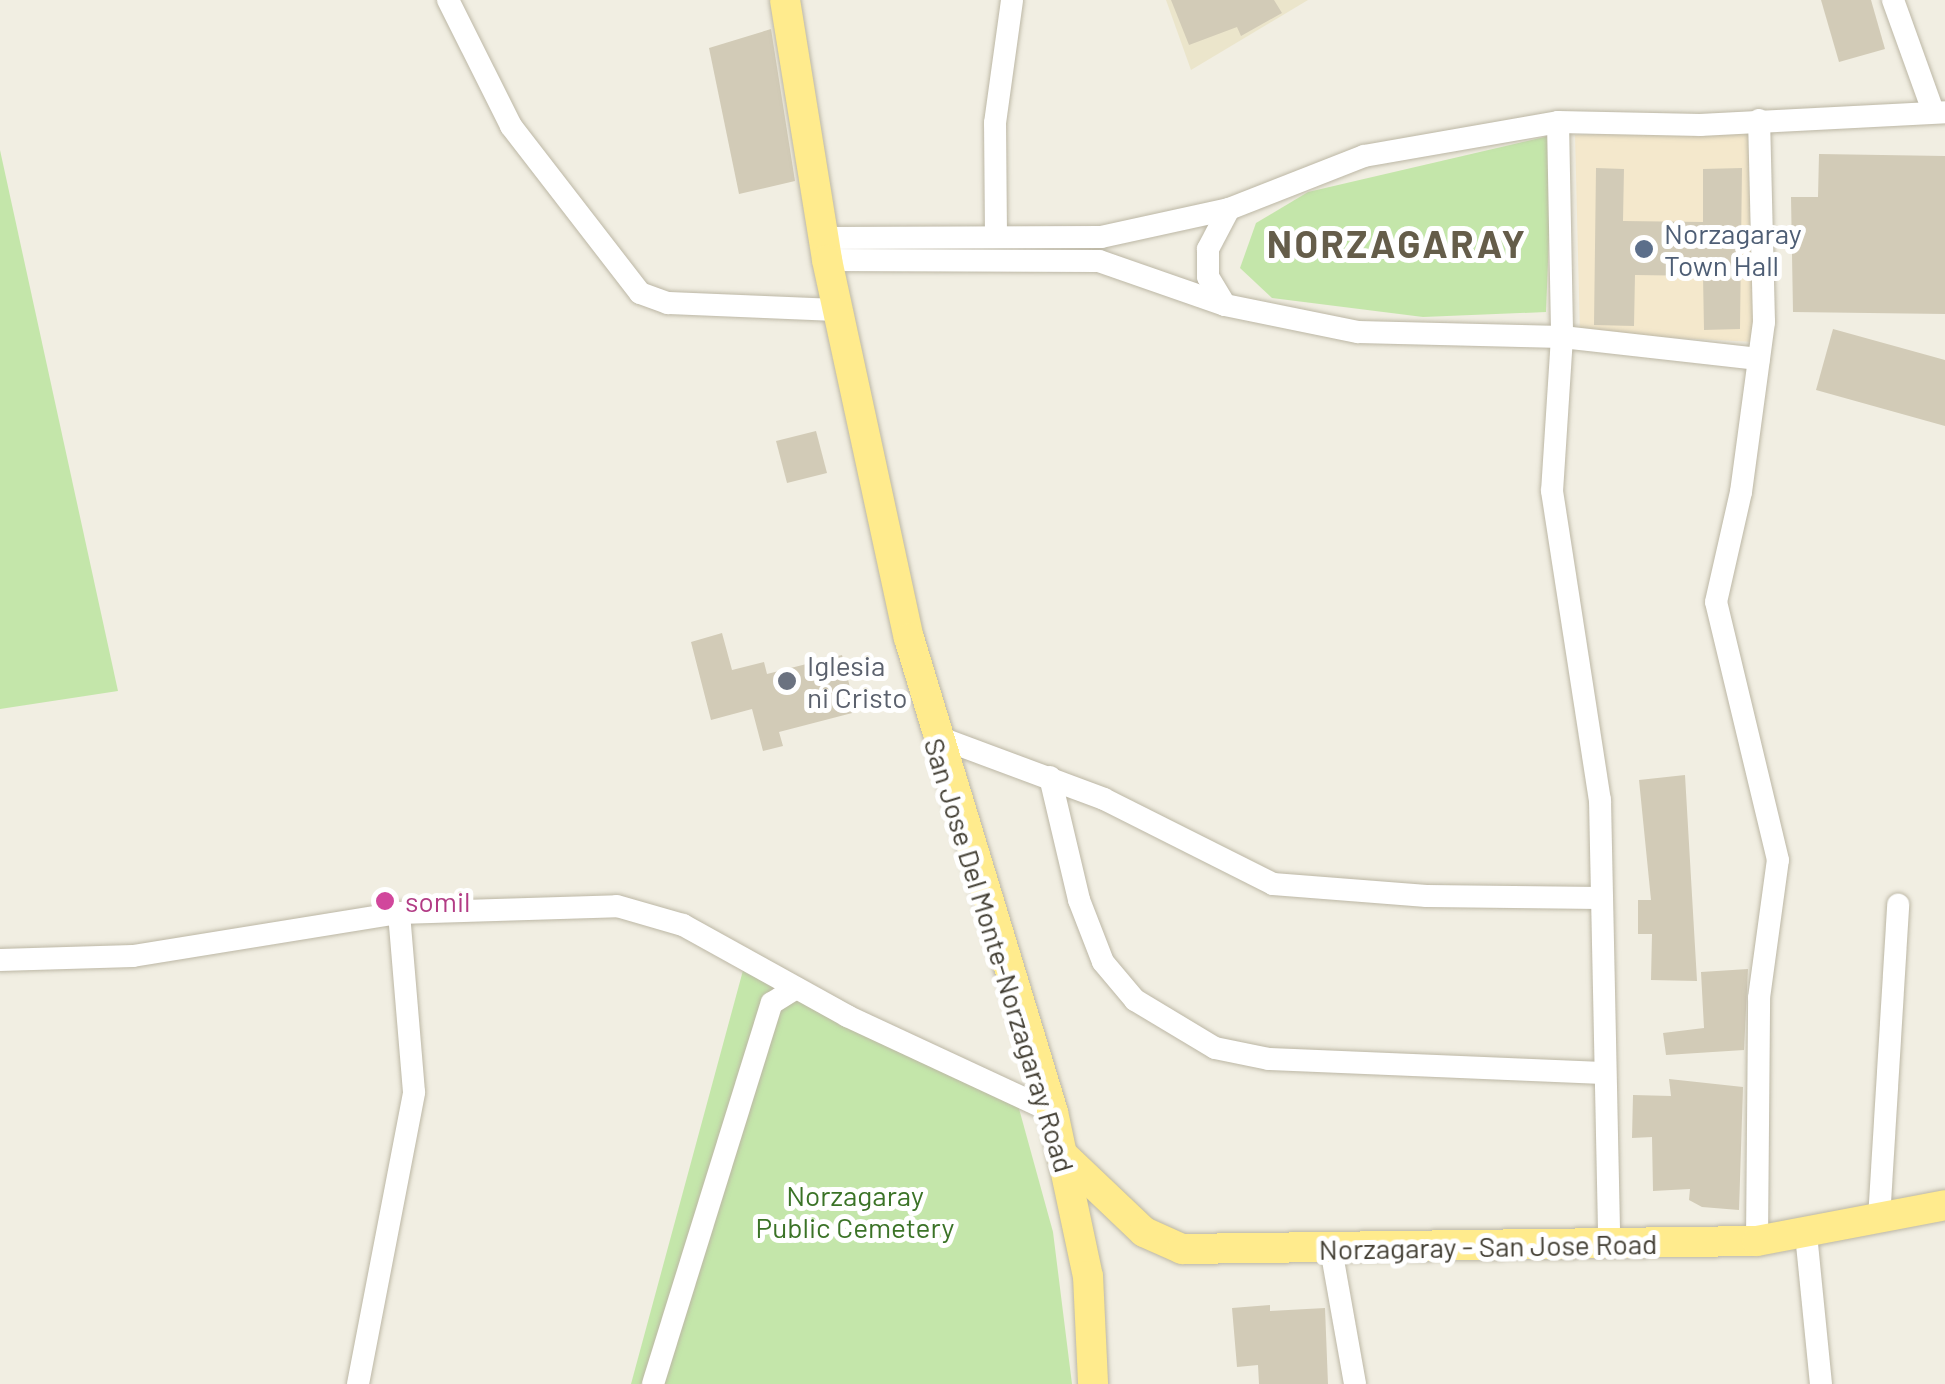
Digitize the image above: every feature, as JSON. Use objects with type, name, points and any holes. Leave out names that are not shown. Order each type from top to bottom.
[{"type":"main road","name":"San Jose Del Monte-Norzagaray Road","points":[[784,0],[837,310],[935,736],[1053,1112],[1088,1276],[1094,1384]]},
{"type":"main road","name":"Norzagaray - San Jose Road","points":[[1062,1154],[1144,1232],[1182,1249],[1757,1241],[1945,1204]]},
{"type":"street","points":[[448,0],[511,126],[640,293],[668,303],[837,310]]},
{"type":"street","points":[[996,235],[995,123],[1012,0]]},
{"type":"street","points":[[825,249],[996,235],[1101,237],[1229,209],[1364,156],[1558,122],[1759,120],[1939,112],[1893,0]]},
{"type":"street","points":[[1757,1241],[1758,998],[1778,860],[1716,602],[1741,492],[1759,359],[1759,120]]},
{"type":"street","points":[[1558,122],[1562,337],[1552,491],[1597,767],[1609,1246]]},
{"type":"street","points":[[1225,305],[1208,277],[1208,249],[1229,209]]},
{"type":"street","points":[[825,249],[1100,261],[1225,305],[1358,332],[1562,337],[1759,359]]},
{"type":"street","points":[[935,736],[1050,778],[1272,884],[1427,896],[1600,898]]},
{"type":"street","points":[[1050,778],[1079,900],[1103,962],[1135,1000],[1215,1048],[1269,1059],[1604,1073]]},
{"type":"street","points":[[0,960],[133,956],[398,913],[572,904],[647,911],[1053,1112]]},
{"type":"street","points":[[1880,1218],[1898,905]]},
{"type":"street","points":[[358,1384],[414,1092],[398,913]]},
{"type":"street","points":[[654,1384],[772,1003],[796,988]]},
{"type":"street","points":[[1806,1234],[1821,1384]]},
{"type":"street","points":[[1331,1249],[1355,1384]]},
{"type":"shaded area","points":[[1166,0],[1308,0],[1191,70]]},
{"type":"shaded area","points":[[1748,131],[1754,342],[1580,333],[1575,135]]},
{"type":"green space","points":[[1553,135],[1546,312],[1423,317],[1272,298],[1240,268],[1256,223],[1308,192]]},
{"type":"green space","points":[[0,150],[118,691],[0,709]]},
{"type":"green space","name":"Norzagaray Public Cemetery","points":[[745,963],[1018,1105],[1053,1232],[1072,1384],[631,1384]]},
{"type":"building","points":[[1171,0],[1274,0],[1282,13],[1241,36],[1237,27],[1189,45]]},
{"type":"building","points":[[1821,0],[1871,0],[1885,49],[1839,62]]},
{"type":"building","points":[[771,29],[795,181],[739,194],[709,48]]},
{"type":"building","points":[[1819,154],[1945,156],[1945,314],[1793,312],[1791,197],[1818,197]]},
{"type":"building","points":[[1596,168],[1624,169],[1623,221],[1703,222],[1703,169],[1742,168],[1740,329],[1704,330],[1703,276],[1635,275],[1634,326],[1594,325]]},
{"type":"building","points":[[1833,329],[1945,360],[1945,426],[1816,390]]},
{"type":"building","points":[[816,431],[827,473],[787,483],[776,441]]},
{"type":"building","points":[[722,633],[732,670],[764,662],[767,674],[842,655],[856,712],[779,732],[783,746],[763,751],[752,709],[711,720],[691,642]]},
{"type":"building","points":[[1685,775],[1697,981],[1651,980],[1652,934],[1638,934],[1638,900],[1651,900],[1639,780]]},
{"type":"building","points":[[1748,969],[1744,1050],[1666,1055],[1663,1033],[1704,1028],[1701,972]]},
{"type":"building","points":[[1669,1079],[1743,1087],[1739,1210],[1702,1207],[1689,1200],[1690,1189],[1653,1191],[1652,1137],[1632,1138],[1633,1095],[1671,1096]]},
{"type":"building","points":[[1270,1305],[1270,1311],[1325,1308],[1328,1384],[1259,1384],[1258,1365],[1237,1367],[1232,1308]]},
{"type":"place","name":"Norzagaray Town Hall","points":[[1644,249]]},
{"type":"place","name":"Iglesia ni Cristo","points":[[787,681]]},
{"type":"place","name":"somil","points":[[385,901]]},
{"type":"district","name":"NORZAGARAY","points":[[1397,244]]}]
